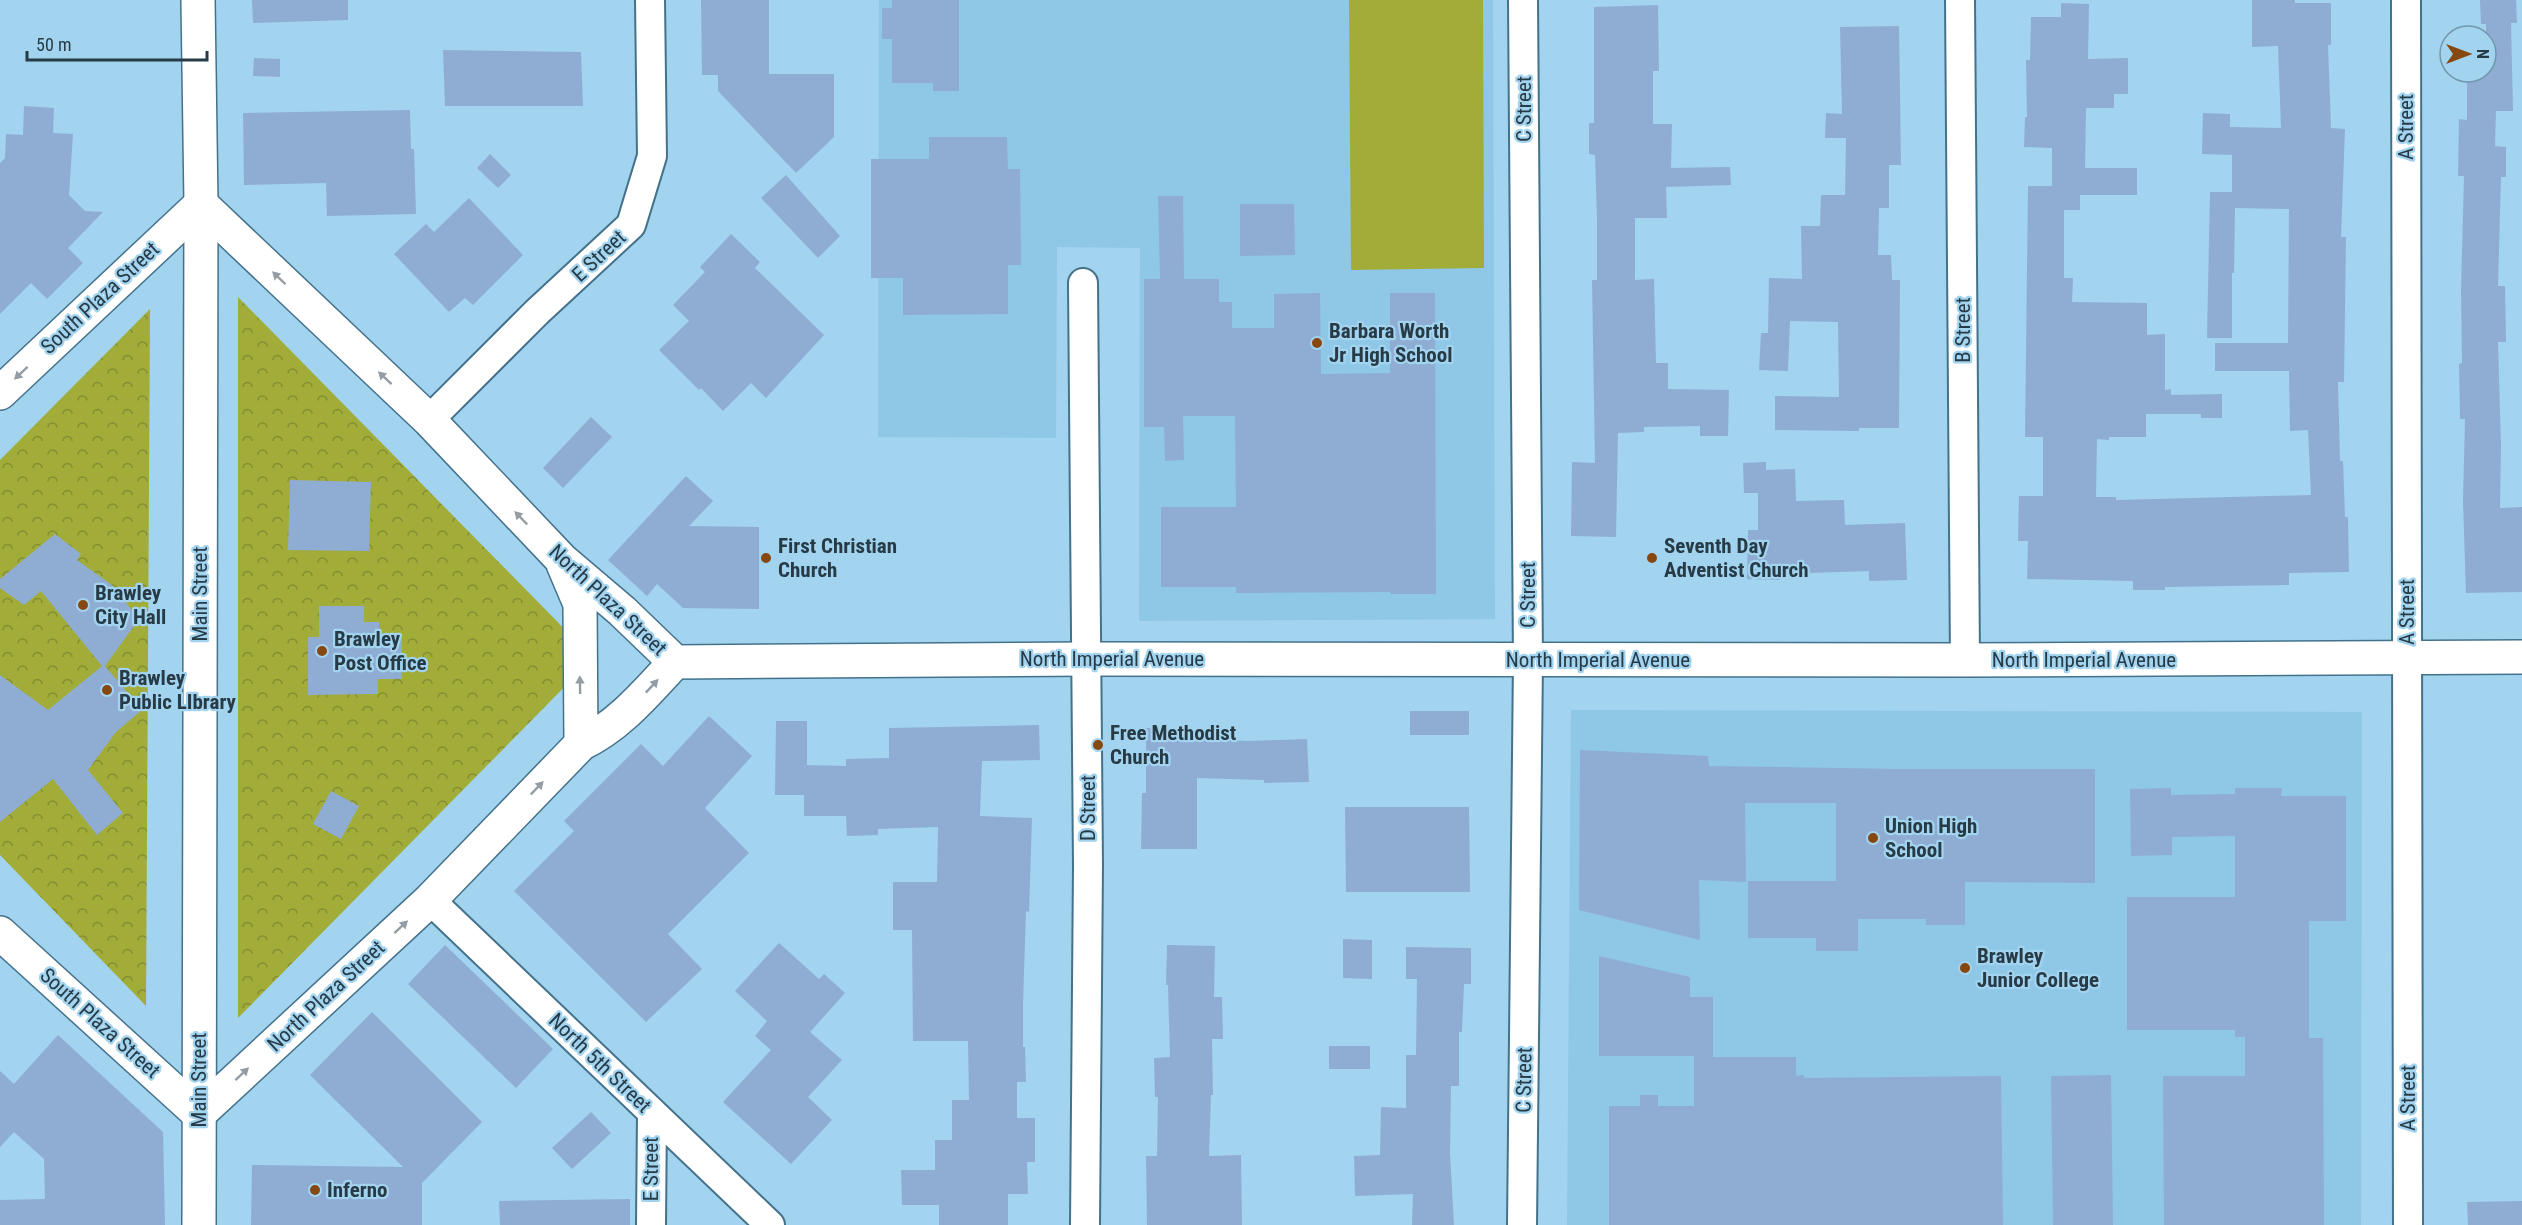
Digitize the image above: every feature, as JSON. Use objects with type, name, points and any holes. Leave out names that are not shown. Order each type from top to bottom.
[{"type":"street","name":"Main Street","points":[[198,0],[201,204],[199,1225]]},
{"type":"street","name":"E Street","points":[[429,420],[537,312],[631,225],[652,156],[650,0]]},
{"type":"street","name":"C Street","points":[[1522,1225],[1528,660],[1523,0]]},
{"type":"street","name":"B Street","points":[[1960,0],[1965,660]]},
{"type":"street","name":"A Street","points":[[2406,0],[2408,1225]]},
{"type":"street","name":"South Plaza Street","points":[[0,393],[201,204]]},
{"type":"street","name":"North Plaza Street","points":[[199,1114],[430,900],[581,744],[600,735],[630,711],[675,662],[622,611],[562,560],[429,420],[201,204]]},
{"type":"street","name":"D Street","points":[[1083,282],[1088,865],[1085,1225]]},
{"type":"street","points":[[562,560],[579,604],[581,744]]},
{"type":"street","name":"North Imperial Avenue","points":[[675,662],[1087,659],[1965,660],[2522,657]]},
{"type":"street","name":"North 5th Street","points":[[430,900],[770,1225]]},
{"type":"street","name":"South Plaza Street","points":[[0,933],[199,1114]]},
{"type":"street","name":"E Street","points":[[651,1225],[652,1113]]},
{"type":"shaded area","name":"Barbara Worth Jr High School","points":[[879,0],[1493,0],[1495,619],[1139,621],[1140,248],[1057,247],[1056,438],[878,437]]},
{"type":"shaded area","name":"Brawley Junior College","points":[[1571,710],[2362,712],[2361,1225],[1567,1225]]},
{"type":"green space","points":[[1349,0],[1483,0],[1484,268],[1351,270]]},
{"type":"green space","points":[[238,297],[593,658],[238,1018]]},
{"type":"green space","points":[[150,309],[146,1006],[0,855],[0,460]]},
{"type":"building","points":[[252,0],[348,0],[348,20],[253,23]]},
{"type":"building","points":[[701,0],[769,0],[769,74],[834,74],[834,137],[796,173],[718,91],[718,75],[702,75]]},
{"type":"building","points":[[892,0],[959,0],[959,91],[933,91],[933,83],[892,83],[892,39],[882,39],[882,8],[892,8]]},
{"type":"building","points":[[2252,0],[2331,3],[2331,45],[2328,45],[2331,128],[2345,129],[2341,237],[2346,237],[2344,382],[2338,382],[2340,461],[2343,461],[2345,517],[2348,517],[2349,572],[2289,573],[2289,585],[2165,587],[2165,590],[2133,590],[2133,581],[2027,579],[2028,541],[2018,541],[2019,496],[2043,496],[2043,437],[2025,437],[2028,186],[2052,186],[2052,148],[2024,147],[2025,117],[2027,117],[2026,60],[2030,60],[2031,17],[2061,17],[2061,3],[2089,4],[2088,59],[2128,58],[2128,94],[2114,94],[2114,108],[2086,108],[2085,168],[2137,168],[2137,195],[2080,195],[2080,210],[2064,210],[2064,278],[2073,278],[2072,302],[2147,303],[2147,335],[2165,334],[2165,390],[2171,389],[2171,395],[2222,394],[2222,418],[2201,418],[2201,414],[2146,414],[2146,437],[2097,439],[2096,497],[2116,497],[2116,500],[2311,495],[2308,430],[2290,431],[2289,371],[2215,371],[2215,343],[2288,343],[2289,209],[2235,208],[2232,338],[2207,338],[2210,192],[2232,192],[2232,155],[2202,154],[2203,113],[2230,114],[2230,127],[2281,128],[2278,46],[2252,47]]},
{"type":"building","points":[[2480,0],[2516,0],[2517,23],[2511,23],[2513,111],[2496,111],[2495,146],[2506,147],[2506,177],[2501,177],[2498,286],[2505,286],[2506,342],[2498,342],[2500,508],[2522,507],[2522,592],[2466,593],[2463,501],[2465,419],[2460,419],[2459,364],[2462,363],[2464,176],[2458,176],[2459,119],[2467,120],[2467,84],[2498,84],[2498,24],[2481,24]]},
{"type":"building","points":[[1658,5],[1659,71],[1653,71],[1653,124],[1672,124],[1671,168],[1730,167],[1731,185],[1666,187],[1667,218],[1635,218],[1635,280],[1654,279],[1656,363],[1668,363],[1668,389],[1729,390],[1728,436],[1700,436],[1700,426],[1644,427],[1644,432],[1618,433],[1616,537],[1571,536],[1572,462],[1595,463],[1592,280],[1597,280],[1597,219],[1595,155],[1589,154],[1589,123],[1594,123],[1594,7]]},
{"type":"building","points":[[1899,26],[1901,165],[1889,165],[1889,208],[1879,208],[1878,255],[1891,255],[1892,280],[1900,280],[1899,428],[1859,428],[1859,431],[1775,430],[1775,396],[1839,397],[1838,322],[1790,321],[1788,371],[1759,370],[1761,333],[1768,333],[1769,278],[1802,279],[1801,226],[1820,226],[1821,195],[1845,195],[1846,138],[1825,138],[1826,113],[1842,114],[1840,27]]},
{"type":"building","points":[[443,50],[581,52],[583,106],[445,106]]},
{"type":"building","points":[[254,58],[280,59],[280,77],[253,76]]},
{"type":"building","points":[[24,106],[54,108],[53,133],[73,134],[69,195],[85,211],[103,212],[68,248],[83,263],[47,299],[31,283],[0,314],[0,163],[5,158],[6,134],[23,135]]},
{"type":"building","points":[[410,110],[416,214],[327,216],[326,183],[244,185],[243,113]]},
{"type":"building","points":[[929,137],[1007,137],[1008,169],[1020,169],[1021,265],[1008,265],[1008,314],[903,315],[903,278],[871,278],[871,159],[929,159]]},
{"type":"building","points":[[490,154],[511,175],[498,188],[477,168]]},
{"type":"building","points":[[786,175],[840,236],[818,258],[761,198]]},
{"type":"building","points":[[1158,196],[1183,196],[1184,279],[1219,279],[1219,302],[1232,302],[1232,328],[1274,328],[1274,294],[1320,293],[1321,374],[1390,373],[1390,293],[1435,293],[1436,594],[1236,593],[1236,587],[1161,587],[1161,507],[1236,507],[1235,416],[1183,416],[1184,460],[1165,461],[1164,427],[1144,427],[1144,279],[1160,279]]},
{"type":"building","points":[[469,198],[523,255],[473,305],[465,298],[449,312],[394,254],[426,224],[434,232]]},
{"type":"building","points":[[1240,204],[1294,204],[1295,255],[1240,256]]},
{"type":"building","points":[[731,234],[760,262],[755,268],[824,335],[766,398],[751,383],[723,411],[659,350],[689,321],[673,305],[705,272],[700,267]]},
{"type":"building","points":[[591,417],[612,437],[563,488],[543,468]]},
{"type":"building","points":[[1766,462],[1766,470],[1795,469],[1796,501],[1844,500],[1845,525],[1905,523],[1907,580],[1869,581],[1869,571],[1780,574],[1780,580],[1747,579],[1748,530],[1758,530],[1758,493],[1744,493],[1743,463]]},
{"type":"building","points":[[686,476],[713,501],[689,526],[759,527],[759,609],[683,608],[657,584],[647,596],[608,560]]},
{"type":"building","points":[[290,480],[371,482],[369,551],[288,550]]},
{"type":"building","points":[[55,534],[81,554],[77,560],[112,585],[139,619],[105,666],[142,710],[116,732],[88,770],[123,813],[97,835],[53,779],[0,822],[0,675],[48,710],[102,666],[41,591],[24,605],[0,588],[0,579]]},
{"type":"building","points":[[319,606],[364,606],[364,622],[379,622],[379,637],[402,637],[402,679],[378,679],[378,694],[308,695],[308,637],[319,637]]},
{"type":"building","points":[[1410,711],[1469,711],[1469,735],[1410,735]]},
{"type":"building","points":[[709,716],[752,756],[705,808],[749,853],[668,934],[702,969],[646,1022],[514,891],[574,831],[564,821],[641,744],[663,766]]},
{"type":"building","points":[[776,721],[807,721],[807,765],[846,766],[846,759],[889,758],[889,728],[1039,725],[1040,760],[982,761],[980,816],[1032,818],[1023,1004],[1026,1082],[1017,1082],[1017,1118],[1035,1118],[1035,1162],[1027,1162],[1028,1194],[1008,1194],[1008,1225],[939,1225],[939,1205],[902,1205],[901,1170],[935,1170],[935,1140],[952,1140],[952,1100],[969,1100],[968,1041],[913,1041],[912,930],[893,930],[893,882],[937,882],[938,827],[878,829],[878,835],[847,836],[846,816],[804,816],[804,795],[775,795]]},
{"type":"building","points":[[1146,728],[1191,728],[1191,739],[1248,741],[1307,739],[1309,782],[1264,783],[1264,780],[1197,778],[1197,849],[1141,849],[1142,793],[1146,793]]},
{"type":"building","points":[[1580,750],[1708,756],[1709,766],[2095,769],[2095,883],[1965,882],[1965,925],[1926,925],[1926,919],[1858,919],[1858,951],[1816,951],[1816,938],[1748,938],[1748,881],[1836,881],[1836,803],[1745,803],[1746,882],[1699,880],[1700,940],[1579,910]]},
{"type":"building","points":[[2171,788],[2171,795],[2235,794],[2235,788],[2282,788],[2281,796],[2346,796],[2346,921],[2309,921],[2309,1038],[2323,1038],[2324,1225],[2164,1225],[2163,1076],[2245,1076],[2245,1037],[2235,1037],[2235,1030],[2127,1030],[2127,897],[2235,897],[2235,836],[2172,837],[2172,855],[2131,856],[2130,789]]},
{"type":"building","points":[[331,791],[359,806],[341,839],[313,824]]},
{"type":"building","points":[[1345,807],[1469,807],[1470,892],[1346,892]]},
{"type":"building","points":[[1343,939],[1372,940],[1372,979],[1343,978]]},
{"type":"building","points":[[779,943],[819,979],[824,974],[845,993],[810,1032],[842,1060],[808,1097],[832,1120],[791,1164],[723,1102],[771,1050],[755,1036],[767,1021],[735,991]]},
{"type":"building","points":[[445,945],[553,1049],[516,1088],[408,984]]},
{"type":"building","points":[[1167,945],[1215,946],[1214,997],[1222,997],[1223,1039],[1212,1039],[1213,1095],[1211,1095],[1209,1156],[1241,1155],[1242,1225],[1147,1225],[1146,1156],[1157,1156],[1158,1097],[1155,1097],[1154,1058],[1170,1057],[1168,985],[1166,985]]},
{"type":"building","points":[[1406,947],[1471,948],[1471,984],[1464,984],[1462,1032],[1459,1032],[1459,1086],[1451,1086],[1450,1153],[1454,1225],[1412,1225],[1413,1194],[1355,1196],[1354,1156],[1380,1155],[1381,1107],[1406,1108],[1406,1055],[1416,1055],[1417,979],[1406,979]]},
{"type":"building","points":[[1599,956],[1690,977],[1690,997],[1713,997],[1713,1057],[1796,1057],[1796,1076],[1804,1075],[1804,1078],[2001,1076],[2003,1225],[1609,1225],[1609,1106],[1640,1106],[1640,1095],[1658,1095],[1658,1106],[1694,1106],[1694,1056],[1599,1056]]},
{"type":"building","points":[[372,1012],[482,1122],[422,1183],[422,1225],[251,1225],[252,1165],[403,1167],[310,1075]]},
{"type":"building","points":[[58,1035],[163,1132],[165,1225],[0,1225],[0,1200],[45,1199],[44,1159],[14,1132],[0,1147],[0,1071],[14,1084]]},
{"type":"building","points":[[1329,1046],[1370,1046],[1370,1069],[1329,1069]]},
{"type":"building","points":[[2111,1075],[2113,1225],[2053,1225],[2051,1076]]},
{"type":"building","points":[[591,1112],[611,1133],[572,1169],[552,1148]]},
{"type":"building","points":[[630,1199],[630,1225],[500,1225],[499,1201]]},
{"type":"building","points":[[2522,1201],[2522,1225],[2468,1225],[2467,1202]]},
{"type":"place","name":"Barbara Worth Jr High School","points":[[1317,343]]},
{"type":"place","name":"First Christian Church","points":[[766,558]]},
{"type":"place","name":"Seventh Day Adventist Church","points":[[1652,558]]},
{"type":"place","name":"Brawley City Hall","points":[[83,605]]},
{"type":"place","name":"Brawley Post Office","points":[[322,651]]},
{"type":"place","name":"Brawley Public LIbrary","points":[[107,690]]},
{"type":"place","name":"Free Methodist Church","points":[[1098,745]]},
{"type":"place","name":"Union High School","points":[[1873,838]]},
{"type":"place","name":"Brawley Junior College","points":[[1965,968]]},
{"type":"place","name":"Inferno","points":[[315,1190]]}]
